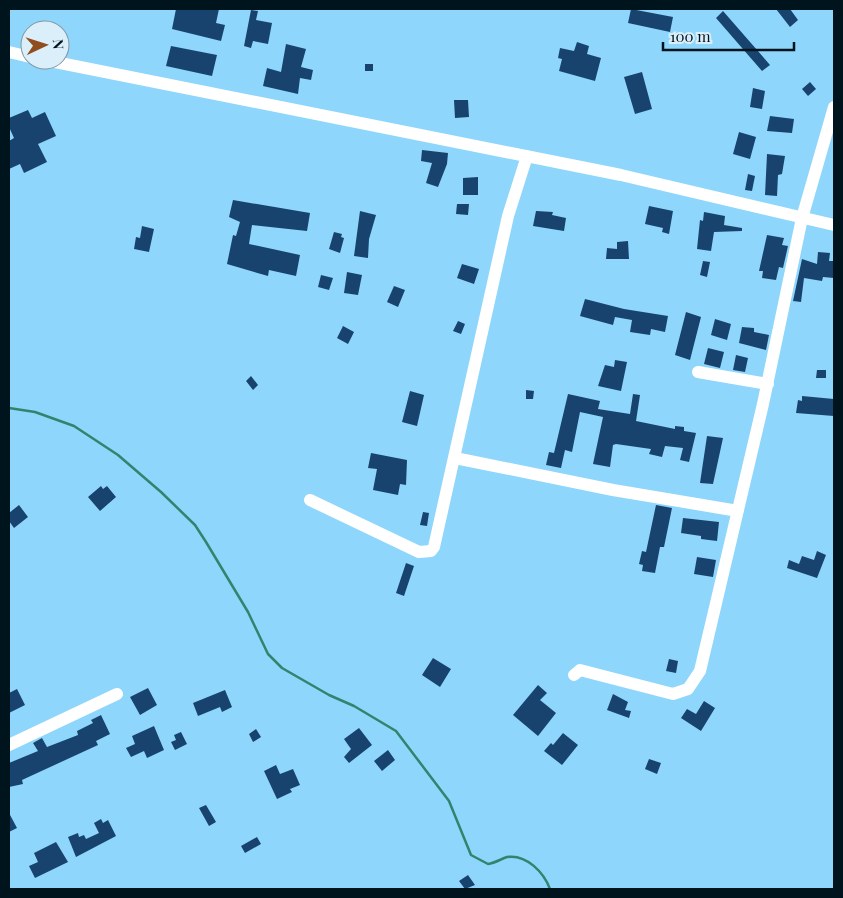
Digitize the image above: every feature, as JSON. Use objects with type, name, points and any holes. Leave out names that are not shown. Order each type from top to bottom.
[{"type":"street","points":[[70,65],[700,192],[834,225]]},
{"type":"street","points":[[574,675],[580,670],[673,694],[688,689],[700,671],[768,384],[802,218],[834,107]]},
{"type":"street","points":[[310,500],[419,552],[431,551],[434,547],[508,216],[527,156]]},
{"type":"street","points":[[698,372],[768,384]]},
{"type":"street","points":[[455,458],[612,490],[738,511]]},
{"type":"street","points":[[9,745],[117,694]]},
{"type":"building","points":[[176,9],[219,9],[216,23],[225,25],[221,41],[172,29]]},
{"type":"building","points":[[631,9],[673,17],[670,32],[628,23]]},
{"type":"building","points":[[776,9],[790,9],[798,20],[790,27]]},
{"type":"building","points":[[251,10],[258,11],[256,20],[272,23],[268,44],[253,41],[251,48],[244,46]]},
{"type":"building","points":[[723,11],[770,65],[762,71],[716,18]]},
{"type":"building","points":[[577,42],[589,46],[587,54],[601,58],[595,81],[559,71],[562,59],[558,58],[560,48],[574,51]]},
{"type":"building","points":[[286,44],[306,49],[301,67],[313,70],[311,80],[300,78],[298,94],[263,86],[267,68],[281,72]]},
{"type":"building","points":[[171,46],[217,55],[212,76],[166,66]]},
{"type":"building","points":[[365,64],[373,64],[373,71],[365,71]]},
{"type":"building","points":[[642,72],[652,109],[635,114],[624,77]]},
{"type":"building","points":[[810,82],[816,89],[808,96],[802,89]]},
{"type":"building","points":[[753,88],[765,91],[762,109],[750,107]]},
{"type":"building","points":[[454,100],[468,100],[469,117],[455,118]]},
{"type":"building","points":[[28,110],[32,118],[45,112],[56,136],[38,144],[47,162],[24,173],[20,164],[9,169],[9,141],[14,138],[9,127],[9,118]]},
{"type":"building","points":[[770,116],[794,119],[792,133],[767,131]]},
{"type":"building","points":[[739,132],[756,137],[750,159],[733,154]]},
{"type":"building","points":[[422,150],[448,153],[447,164],[438,187],[426,183],[432,163],[421,161]]},
{"type":"building","points":[[767,154],[785,156],[782,174],[778,175],[777,196],[765,195]]},
{"type":"building","points":[[748,174],[755,176],[752,191],[745,190]]},
{"type":"building","points":[[478,177],[478,195],[463,195],[463,178]]},
{"type":"building","points":[[233,200],[310,213],[307,231],[252,225],[249,244],[300,255],[296,276],[269,270],[268,276],[227,264],[233,235],[236,236],[240,222],[229,217]]},
{"type":"building","points":[[457,204],[469,204],[468,215],[456,214]]},
{"type":"building","points":[[649,206],[673,211],[669,234],[662,232],[663,228],[645,224]]},
{"type":"building","points":[[360,211],[376,215],[369,239],[368,258],[354,256]]},
{"type":"building","points":[[536,211],[553,212],[552,215],[566,218],[564,231],[533,226]]},
{"type":"building","points":[[704,212],[725,216],[724,225],[742,228],[742,231],[714,232],[711,251],[697,249],[700,220],[703,221]]},
{"type":"building","points":[[142,226],[154,229],[149,252],[134,249],[136,237],[140,238]]},
{"type":"building","points":[[334,232],[342,234],[341,237],[344,238],[340,253],[329,249]]},
{"type":"building","points":[[767,235],[784,238],[782,245],[788,246],[783,268],[779,267],[776,280],[762,278],[763,271],[759,271]]},
{"type":"building","points":[[628,241],[629,259],[606,259],[607,248],[617,249],[617,242]]},
{"type":"building","points":[[818,252],[830,253],[829,261],[834,261],[834,278],[823,277],[822,281],[804,278],[801,302],[793,301],[802,259],[817,264]]},
{"type":"building","points":[[703,261],[710,262],[707,277],[700,275]]},
{"type":"building","points":[[462,264],[479,269],[474,284],[457,278]]},
{"type":"building","points":[[347,272],[362,275],[358,295],[344,293]]},
{"type":"building","points":[[321,275],[333,278],[329,290],[318,287]]},
{"type":"building","points":[[394,286],[405,290],[398,307],[387,302]]},
{"type":"building","points":[[585,299],[624,309],[668,316],[665,332],[651,329],[650,335],[630,332],[632,320],[615,317],[613,325],[580,316]]},
{"type":"building","points":[[686,312],[701,317],[690,360],[675,355]]},
{"type":"building","points":[[715,319],[731,324],[727,340],[711,335]]},
{"type":"building","points":[[458,321],[465,324],[461,334],[453,331]]},
{"type":"building","points":[[343,326],[354,332],[348,344],[337,338]]},
{"type":"building","points":[[742,327],[754,328],[754,332],[769,335],[766,350],[739,343]]},
{"type":"building","points":[[708,348],[724,352],[720,368],[704,364]]},
{"type":"building","points":[[736,355],[748,358],[745,372],[733,370]]},
{"type":"building","points":[[615,360],[627,362],[621,391],[598,386],[605,365],[614,367]]},
{"type":"building","points":[[817,370],[826,370],[826,378],[816,378]]},
{"type":"building","points":[[251,376],[258,385],[253,390],[246,381]]},
{"type":"building","points":[[526,390],[534,391],[533,399],[526,399]]},
{"type":"building","points":[[410,391],[424,395],[417,426],[402,422]]},
{"type":"building","points":[[568,394],[600,401],[598,409],[630,414],[633,394],[640,395],[636,421],[675,429],[675,426],[684,427],[684,431],[696,433],[689,462],[680,460],[683,448],[665,446],[662,457],[649,454],[651,449],[616,444],[613,445],[610,467],[593,464],[603,417],[580,412],[572,452],[565,450],[561,468],[546,465],[549,452],[554,453]]},
{"type":"building","points":[[802,396],[834,399],[834,416],[796,413],[798,400],[802,401]]},
{"type":"building","points":[[707,436],[723,438],[713,484],[700,483]]},
{"type":"building","points":[[371,453],[407,460],[406,485],[400,484],[398,495],[373,490],[377,469],[368,468]]},
{"type":"building","points":[[101,486],[103,489],[107,486],[116,497],[100,511],[88,497]]},
{"type":"building","points":[[19,505],[28,517],[14,528],[9,521],[9,513]]},
{"type":"building","points":[[656,505],[672,508],[664,547],[660,547],[655,573],[642,571],[643,565],[639,564],[642,551],[646,552]]},
{"type":"building","points":[[423,512],[429,513],[427,526],[420,525]]},
{"type":"building","points":[[683,518],[719,522],[717,541],[701,539],[701,536],[681,533]]},
{"type":"building","points":[[817,551],[826,555],[817,578],[787,568],[789,560],[799,564],[802,556],[814,560]]},
{"type":"building","points":[[697,557],[716,560],[713,577],[694,574]]},
{"type":"building","points":[[406,563],[414,566],[404,596],[396,593]]},
{"type":"building","points":[[433,658],[451,669],[440,687],[422,675]]},
{"type":"building","points":[[669,659],[678,661],[676,673],[666,671]]},
{"type":"building","points":[[538,685],[547,693],[540,700],[556,713],[538,736],[513,715]]},
{"type":"building","points":[[148,688],[157,705],[140,715],[130,697]]},
{"type":"building","points":[[17,689],[25,705],[9,713],[9,693]]},
{"type":"building","points":[[225,690],[232,707],[222,712],[220,707],[198,716],[193,703]]},
{"type":"building","points":[[613,694],[628,702],[625,710],[631,711],[629,718],[607,710]]},
{"type":"building","points":[[704,701],[715,708],[701,731],[681,718],[687,709],[696,714]]},
{"type":"building","points":[[101,715],[110,734],[96,741],[98,745],[22,780],[23,784],[9,787],[9,763],[38,751],[33,743],[42,738],[47,747],[78,735],[77,731],[93,723],[91,720]]},
{"type":"building","points":[[154,726],[164,750],[147,758],[144,751],[131,757],[126,748],[135,744],[132,736]]},
{"type":"building","points":[[359,728],[372,745],[349,763],[344,757],[351,749],[344,739]]},
{"type":"building","points":[[256,729],[261,737],[253,742],[249,734]]},
{"type":"building","points":[[181,732],[187,744],[175,750],[171,742],[176,740],[174,735]]},
{"type":"building","points":[[563,733],[578,745],[562,765],[544,751],[551,743],[553,745]]},
{"type":"building","points":[[388,750],[395,760],[382,771],[374,761]]},
{"type":"building","points":[[649,759],[661,763],[657,774],[645,769]]},
{"type":"building","points":[[276,765],[280,774],[293,769],[300,785],[290,789],[292,792],[277,799],[264,771]]},
{"type":"building","points":[[206,805],[216,822],[209,826],[199,808]]},
{"type":"building","points":[[9,813],[17,828],[9,832]]},
{"type":"building","points":[[101,819],[103,823],[108,820],[116,836],[76,857],[68,837],[78,833],[79,837],[84,835],[86,839],[99,833],[94,823]]},
{"type":"building","points":[[257,837],[261,844],[245,853],[241,846]]},
{"type":"building","points":[[56,842],[68,862],[35,878],[29,866],[38,862],[34,853]]},
{"type":"building","points":[[468,875],[475,885],[465,889],[459,881]]},
{"type":"waterway","points":[[9,408],[35,412],[74,426],[118,455],[161,492],[195,525],[248,612],[268,654],[282,668],[329,695],[354,706],[396,731],[449,801],[471,855],[488,864],[507,857],[521,858],[539,871],[550,889]]}]
